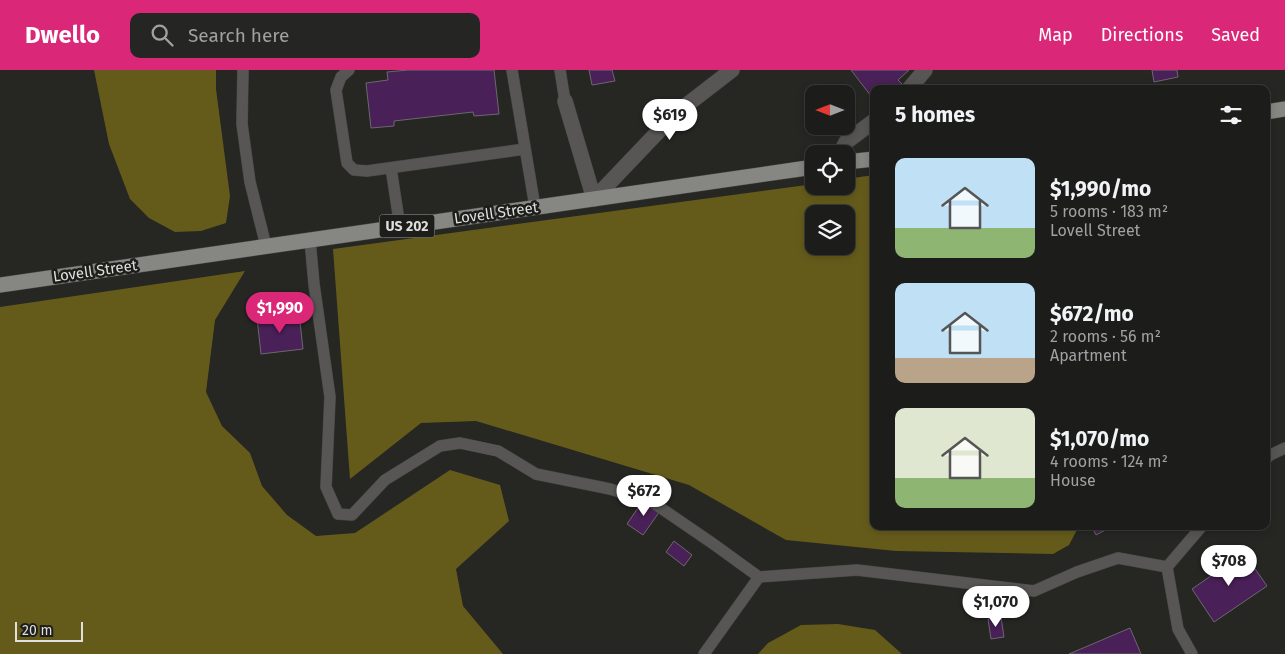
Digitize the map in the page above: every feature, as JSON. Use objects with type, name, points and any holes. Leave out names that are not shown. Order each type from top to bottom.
[{"type":"main road","points":[[1270,111],[1285,109]]},
{"type":"main road","points":[[855,161],[870,159]]},
{"type":"main road","name":"Lovell Street","points":[[0,285],[805,168]]},
{"type":"street","points":[[565,101],[594,199],[675,114],[732,70]]},
{"type":"street","points":[[913,85],[925,70]]},
{"type":"street","points":[[844,145],[870,123]]},
{"type":"lane","points":[[243,70],[242,124],[250,182],[266,246]]},
{"type":"lane","points":[[350,70],[341,77],[336,90],[347,163],[354,170],[367,171],[525,149]]},
{"type":"lane","points":[[512,70],[535,207]]},
{"type":"lane","points":[[560,70],[565,101]]},
{"type":"lane","points":[[391,168],[400,227]]},
{"type":"lane","points":[[310,240],[314,284],[330,397],[326,487],[338,514],[352,515],[385,480],[440,446],[460,443],[498,451],[536,474],[610,489],[652,502],[712,542],[759,577],[857,570],[1034,591],[1077,572],[1118,558],[1167,567]]},
{"type":"lane","points":[[1270,455],[1285,448]]},
{"type":"lane","points":[[1167,567],[1199,530]]},
{"type":"lane","points":[[1167,567],[1178,629],[1192,654]]},
{"type":"lane","points":[[704,654],[759,577]]},
{"type":"shaded area","points":[[94,70],[216,70],[216,89],[230,196],[226,223],[201,231],[175,232],[149,218],[130,199],[109,144]]},
{"type":"shaded area","points":[[870,176],[870,530],[1077,530],[1069,545],[1053,554],[896,551],[786,540],[689,485],[476,421],[421,423],[350,479],[333,249],[805,185],[805,195],[855,195],[855,178]]},
{"type":"shaded area","points":[[245,271],[215,320],[206,392],[222,426],[250,453],[262,486],[287,515],[316,536],[355,533],[450,470],[500,485],[509,521],[456,569],[463,606],[503,654],[0,654],[0,307]]},
{"type":"shaded area","points":[[838,624],[875,630],[902,654],[758,654],[768,643],[801,625]]},
{"type":"building","points":[[408,70],[494,70],[499,114],[474,116],[473,112],[394,121],[394,126],[371,128],[366,83],[388,80],[387,72]]},
{"type":"building","points":[[589,70],[612,70],[615,81],[592,85]]},
{"type":"building","points":[[851,70],[909,70],[898,80],[902,84],[901,85],[870,85],[870,95]]},
{"type":"building","points":[[1152,70],[1177,70],[1178,77],[1154,82]]},
{"type":"building","points":[[299,313],[303,349],[261,354],[257,318]]},
{"type":"building","points":[[644,499],[660,511],[643,535],[627,524]]},
{"type":"building","points":[[1094,530],[1105,530],[1096,535]]},
{"type":"building","points":[[674,541],[692,555],[684,566],[666,552]]},
{"type":"building","points":[[1244,553],[1267,586],[1214,622],[1192,589]]},
{"type":"building","points":[[1001,617],[1004,637],[991,639],[988,619]]},
{"type":"building","points":[[1130,628],[1141,654],[1069,654]]}]
